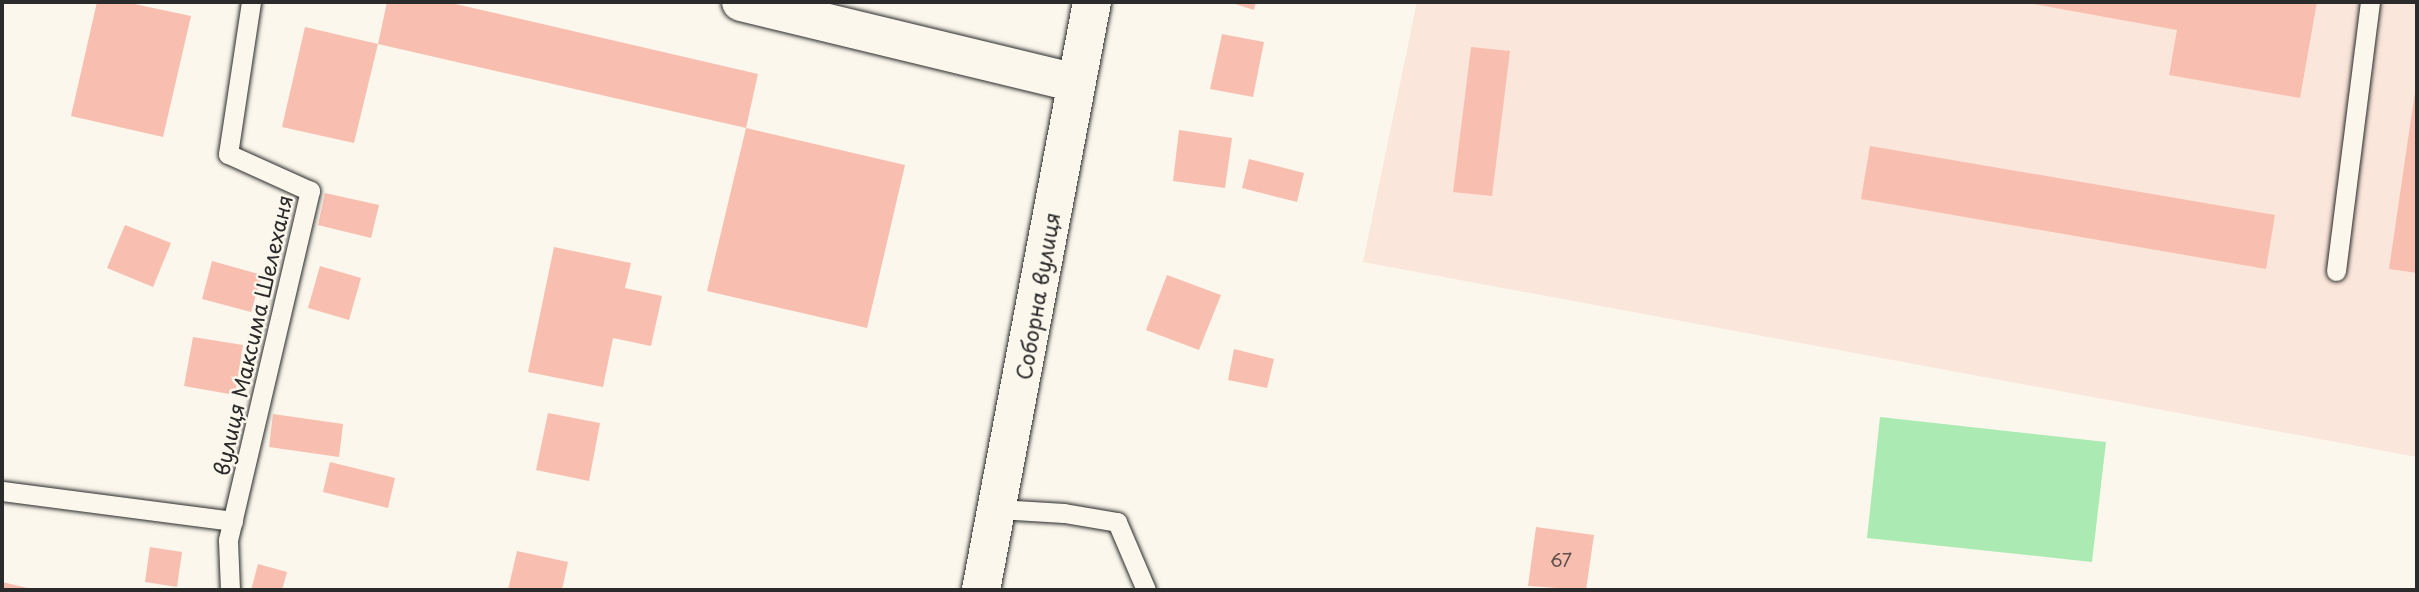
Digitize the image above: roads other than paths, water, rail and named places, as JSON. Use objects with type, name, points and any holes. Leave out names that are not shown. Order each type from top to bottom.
[{"type":"street","points":[[741,2],[1076,83]]},
{"type":"street","name":"Соборна вулиця","points":[[981,590],[1092,2]]},
{"type":"lane","name":"вулиця Максима Шелеханя","points":[[230,590],[228,540],[310,191],[228,154],[251,2]]},
{"type":"lane","points":[[2336,271],[2370,2]]},
{"type":"lane","points":[[2,491],[233,521]]},
{"type":"lane","points":[[998,509],[1064,513],[1116,522],[1146,590]]}]
